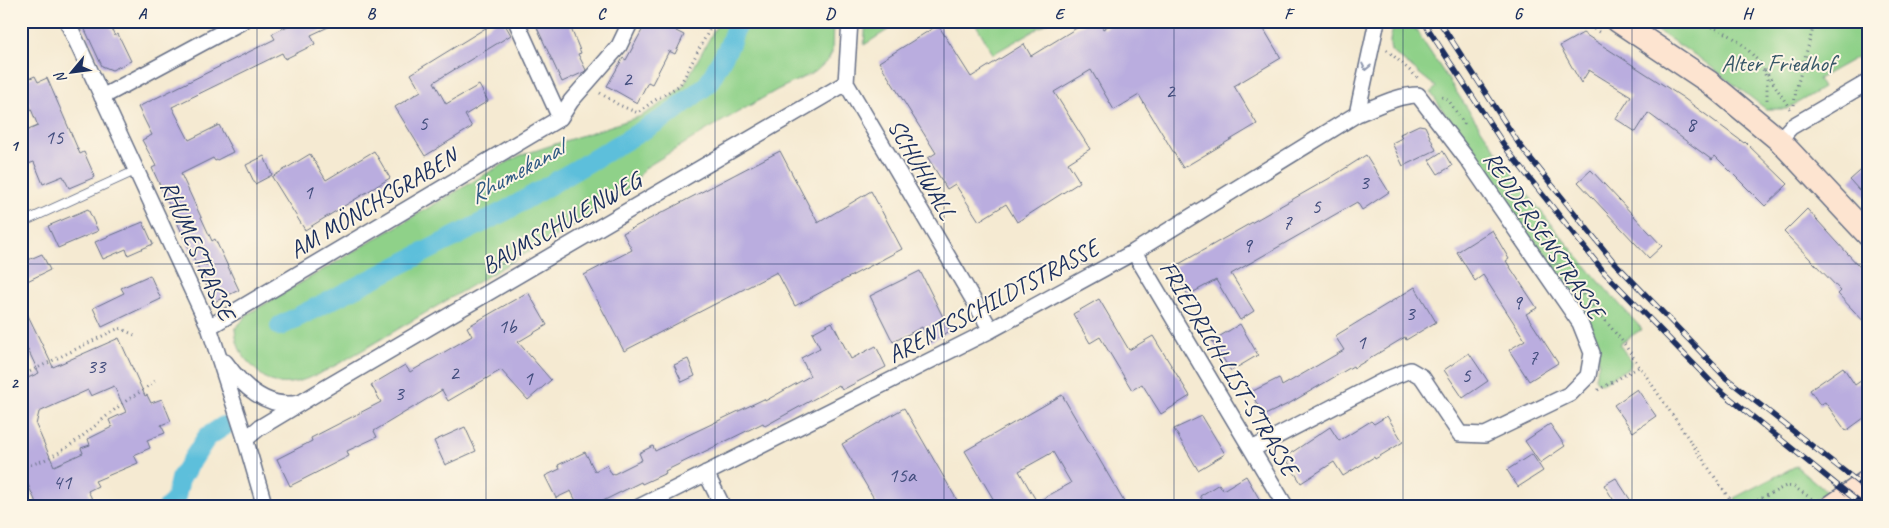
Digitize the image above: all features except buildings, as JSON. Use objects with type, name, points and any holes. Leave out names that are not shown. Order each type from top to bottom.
[{"type":"main road","points":[[1618,21],[1785,134],[1868,236]]},
{"type":"main road","points":[[1822,504],[1868,481]]},
{"type":"street","name":"RHUMESTRASSE","points":[[67,21],[209,327],[246,439],[265,507]]},
{"type":"street","points":[[102,97],[243,21]]},
{"type":"street","points":[[516,21],[560,118]]},
{"type":"street","name":"AM MÖNCHSGRABEN","points":[[209,327],[560,118],[570,101],[619,46],[631,21]]},
{"type":"street","points":[[846,83],[850,21]]},
{"type":"street","points":[[1357,114],[1377,21]]},
{"type":"street","points":[[1785,134],[1868,82]]},
{"type":"street","name":"SCHUHWALL","points":[[846,83],[991,330]]},
{"type":"street","name":"BAUMSCHULENWEG","points":[[246,439],[259,428],[300,403],[846,83]]},
{"type":"street","name":"REDDERSENSTRASSE","points":[[1252,449],[1385,380],[1410,370],[1422,377],[1460,434],[1485,435],[1570,394],[1588,376],[1592,353],[1580,323],[1467,159],[1418,95],[1404,95],[1357,114]]},
{"type":"street","name":"ARENTSSCHILDTSTRASSE","points":[[639,507],[991,330],[1134,252],[1357,114]]},
{"type":"street","name":"FRIEDRICH-LIST-STRASSE","points":[[1134,252],[1286,507]]},
{"type":"street","points":[[218,352],[230,369],[256,394],[277,403],[290,405],[300,403]]},
{"type":"street","points":[[706,473],[723,507]]},
{"type":"lane","points":[[21,223],[137,170]]},
{"type":"path","points":[[587,84],[619,105],[638,113],[680,85],[714,21]]},
{"type":"path","points":[[1682,21],[1711,26],[1731,36],[1748,48],[1774,82],[1793,113],[1796,90],[1815,21]]},
{"type":"path","points":[[1761,65],[1767,79],[1767,103],[1785,134]]},
{"type":"path","points":[[21,376],[119,328],[137,336]]},
{"type":"path","points":[[1570,394],[1600,390],[1639,367]]},
{"type":"path","points":[[21,467],[40,462],[62,450],[155,381]]},
{"type":"path","points":[[1744,507],[1786,486],[1794,487],[1822,504]]},
{"type":"green space","points":[[719,21],[833,21],[832,53],[828,60],[815,72],[777,90],[645,168],[637,179],[613,202],[319,374],[295,382],[274,382],[265,378],[245,359],[238,345],[235,329],[248,314],[519,156],[641,116],[656,107],[684,85]]},
{"type":"green space","points":[[866,21],[902,21],[864,45]]},
{"type":"green space","points":[[974,21],[1051,21],[993,54]]},
{"type":"green space","points":[[1397,21],[1410,21],[1484,134],[1525,191],[1573,251],[1642,329],[1619,344],[1631,361],[1630,367],[1602,383],[1597,382],[1595,377],[1599,363],[1596,338],[1431,93],[1436,87],[1391,51],[1390,39]]},
{"type":"green space","name":"Alter Friedhof","points":[[1642,21],[1868,21],[1868,51],[1818,79],[1823,88],[1787,109],[1766,109],[1698,57]]},
{"type":"green space","points":[[1796,466],[1827,492],[1804,507],[1737,507],[1734,498]]},
{"type":"waterway","name":"Rhumekanal","points":[[280,326],[509,209],[669,115],[708,84],[729,46],[738,21]]},
{"type":"waterway","name":"Rhumekanal","points":[[168,507],[175,501],[180,479],[207,437],[224,426]]},
{"type":"railway","points":[[1423,21],[1508,151],[1604,272],[1716,387],[1865,507]]},
{"type":"railway","points":[[1439,21],[1519,144],[1613,261],[1726,378],[1868,490]]}]
